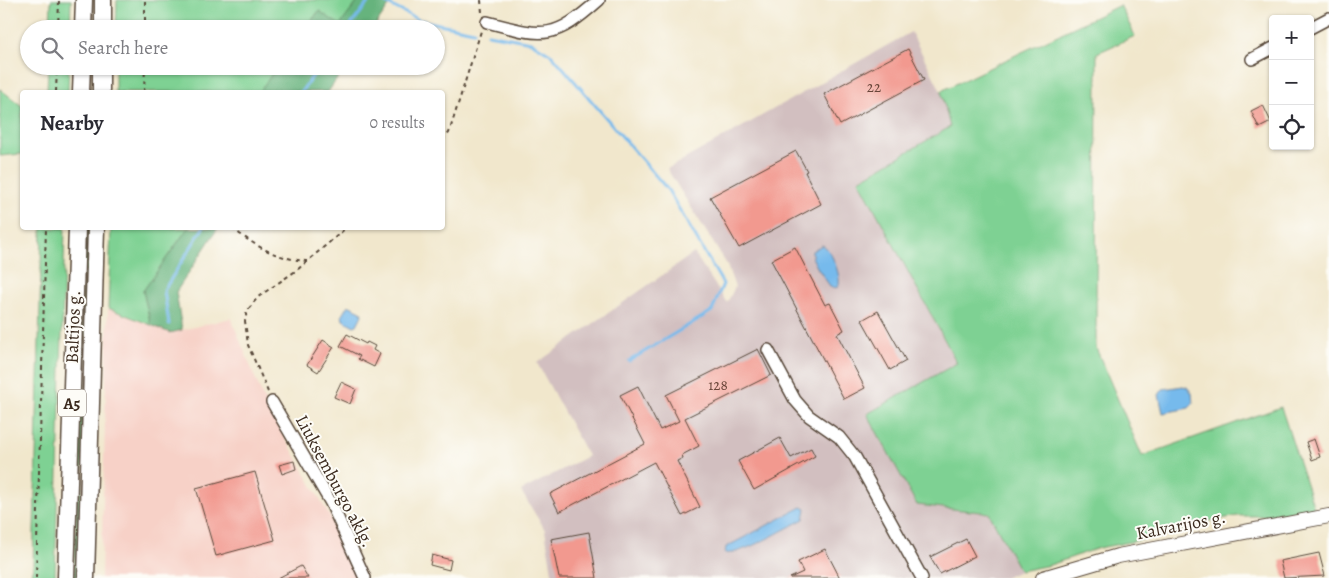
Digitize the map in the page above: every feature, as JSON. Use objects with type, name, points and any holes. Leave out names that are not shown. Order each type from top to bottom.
[{"type":"highway","points":[[83,20],[84,0]]},
{"type":"highway","points":[[103,20],[104,0]]},
{"type":"highway","points":[[81,90],[82,75]]},
{"type":"highway","points":[[101,90],[102,75]]},
{"type":"highway","name":"Baltijos g.","points":[[66,578],[77,230]]},
{"type":"highway","name":"Baltijos g.","points":[[86,578],[96,230]]},
{"type":"main road","name":"Kalvarijos g.","points":[[1043,578],[1118,556],[1329,516]]},
{"type":"street","points":[[487,22],[525,32],[541,34],[555,32],[572,22],[599,0]]},
{"type":"street","points":[[1314,26],[1329,18]]},
{"type":"street","points":[[1252,59],[1269,50]]},
{"type":"street","points":[[768,350],[795,400],[809,416],[839,438],[854,457],[922,578]]},
{"type":"street","name":"Liuksemburgo aklg.","points":[[272,402],[331,503],[364,578]]},
{"type":"path","points":[[58,0],[58,20]]},
{"type":"path","points":[[145,0],[145,20]]},
{"type":"path","points":[[445,137],[449,132],[480,32],[487,22],[482,15],[481,0]]},
{"type":"path","points":[[56,90],[57,75]]},
{"type":"path","points":[[144,90],[145,75]]},
{"type":"path","points":[[36,578],[46,230]]},
{"type":"path","points":[[235,230],[254,244],[273,254],[308,261]]},
{"type":"path","points":[[272,402],[248,345],[245,321],[248,311],[258,297],[308,261],[344,230]]},
{"type":"shaded area","points":[[911,32],[941,91],[950,127],[859,180],[957,364],[867,414],[917,505],[989,513],[1020,571],[1004,578],[553,578],[545,530],[521,491],[588,456],[537,363],[694,253],[727,303],[735,287],[726,263],[667,169]]},
{"type":"shaded area","points":[[108,308],[170,333],[231,318],[265,402],[339,533],[357,578],[101,578]]},
{"type":"green space","points":[[51,0],[71,0],[70,20],[50,20]]},
{"type":"green space","points":[[117,0],[359,0],[344,20],[332,20],[319,11],[312,20],[116,20]]},
{"type":"green space","points":[[359,0],[393,0],[379,20],[344,20]]},
{"type":"green space","points":[[1120,5],[1135,36],[1097,53],[1096,348],[1142,456],[1281,407],[1314,508],[1270,516],[1238,516],[1203,522],[1172,534],[1099,548],[1050,565],[1020,571],[989,513],[917,505],[867,414],[957,363],[859,180],[950,127],[941,91]]},
{"type":"green space","points":[[319,11],[332,20],[312,20]]},
{"type":"green space","points":[[48,75],[69,75],[68,90],[47,90]]},
{"type":"green space","points":[[115,75],[271,75],[260,90],[115,90]]},
{"type":"green space","points":[[271,75],[340,75],[329,90],[260,90]]},
{"type":"green space","points":[[0,89],[20,104],[20,154],[0,156]]},
{"type":"green space","points":[[42,230],[65,230],[55,578],[30,578],[33,567]]},
{"type":"green space","points":[[85,230],[89,230],[79,578],[74,578]]},
{"type":"green space","points":[[111,230],[187,230],[143,291],[151,325],[108,308]]},
{"type":"green space","points":[[187,230],[217,230],[176,292],[182,330],[170,333],[151,325],[143,291]]},
{"type":"water","points":[[822,245],[829,251],[835,264],[839,278],[838,287],[830,286],[812,257],[812,251]]},
{"type":"water","points":[[348,305],[361,311],[362,315],[357,325],[354,326],[343,320],[342,315]]},
{"type":"water","points":[[1187,387],[1192,393],[1193,404],[1189,408],[1163,413],[1159,395],[1163,389]]},
{"type":"water","points":[[802,507],[806,509],[804,519],[752,546],[732,553],[725,553],[726,547]]},
{"type":"building","points":[[908,49],[924,80],[840,125],[824,94]]},
{"type":"building","points":[[1263,105],[1269,118],[1269,123],[1259,128],[1251,111]]},
{"type":"building","points":[[796,151],[821,204],[739,248],[710,197]]},
{"type":"building","points":[[795,247],[825,305],[830,303],[844,330],[837,334],[865,388],[844,399],[771,260]]},
{"type":"building","points":[[878,311],[906,361],[890,370],[862,320]]},
{"type":"building","points":[[347,334],[366,344],[367,342],[375,346],[373,350],[380,354],[374,367],[358,359],[360,356],[340,346]]},
{"type":"building","points":[[323,340],[334,347],[318,372],[307,365]]},
{"type":"building","points":[[758,349],[771,375],[685,418],[699,446],[682,455],[683,458],[677,461],[700,507],[682,516],[654,462],[559,512],[550,494],[645,444],[620,395],[638,386],[660,430],[679,421],[666,395]]},
{"type":"building","points":[[341,382],[356,389],[350,404],[334,397]]},
{"type":"building","points":[[780,438],[791,458],[811,448],[815,456],[754,490],[738,461]]},
{"type":"building","points":[[1314,439],[1320,457],[1312,460],[1306,442]]},
{"type":"building","points":[[294,461],[296,469],[282,474],[279,465]]},
{"type":"building","points":[[255,472],[275,540],[216,556],[196,488]]},
{"type":"building","points":[[589,532],[597,578],[559,578],[551,539]]},
{"type":"building","points":[[966,539],[975,556],[940,574],[930,557]]},
{"type":"building","points":[[825,549],[840,578],[790,578],[803,572],[798,562]]},
{"type":"building","points":[[1319,553],[1325,576],[1284,578],[1280,561]]},
{"type":"building","points":[[432,555],[451,560],[449,570],[430,565]]},
{"type":"building","points":[[301,566],[308,578],[278,578]]},
{"type":"waterway","points":[[355,20],[370,0]]},
{"type":"waterway","points":[[380,0],[419,20]]},
{"type":"waterway","points":[[445,25],[474,31]]},
{"type":"waterway","points":[[488,34],[531,42],[552,55],[668,190],[723,284],[712,311],[629,361]]},
{"type":"waterway","points":[[302,90],[313,75]]},
{"type":"waterway","points":[[169,324],[164,290],[202,230]]}]
